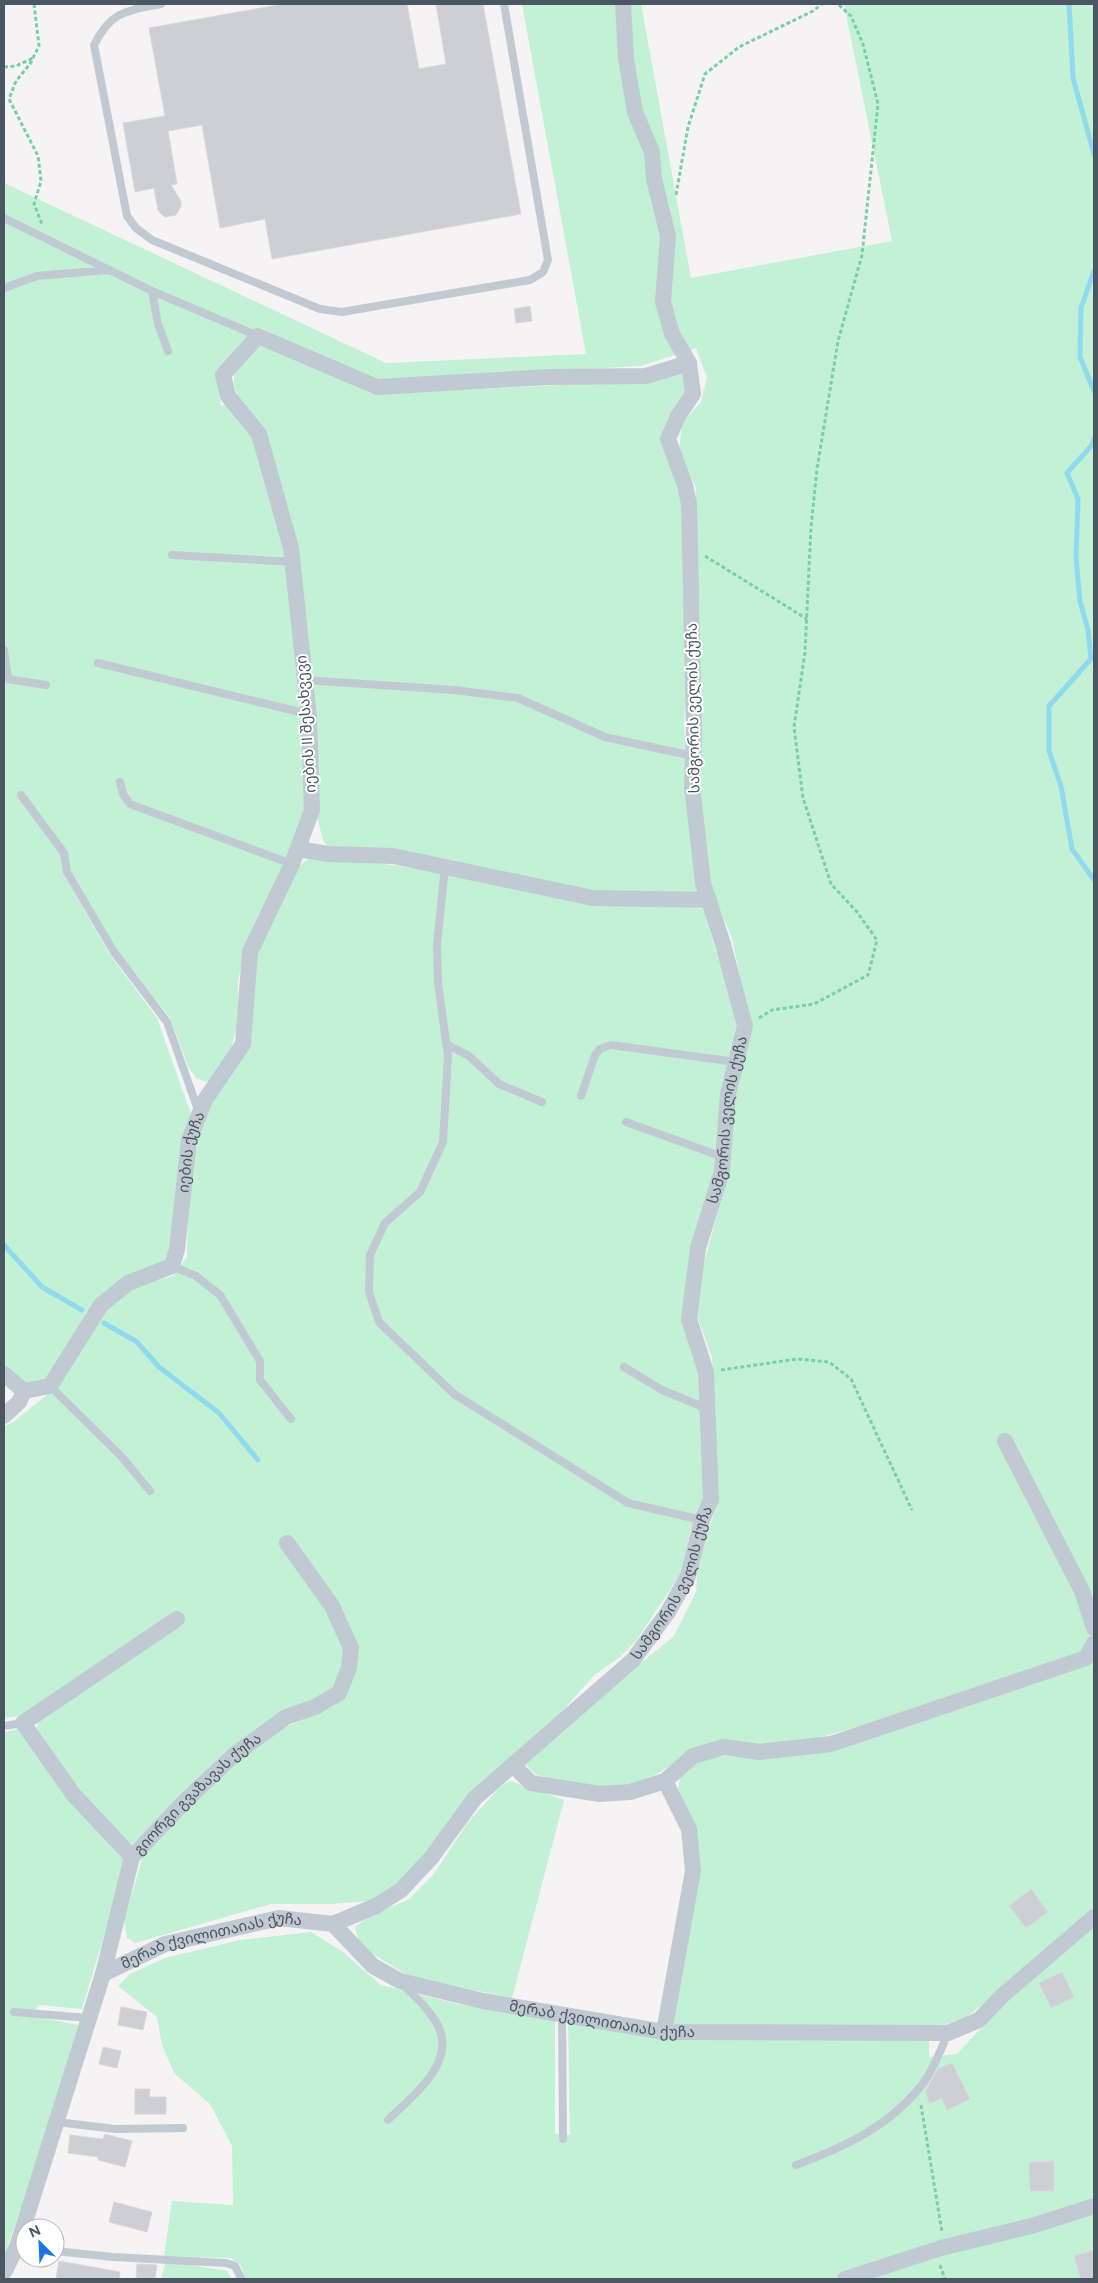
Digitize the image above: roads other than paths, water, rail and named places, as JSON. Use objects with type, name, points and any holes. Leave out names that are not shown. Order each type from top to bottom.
[{"type":"street","name":"სამგორის ველის ქუჩა","points":[[333,1924],[376,1906],[401,1890],[430,1858],[475,1798],[632,1660],[668,1612],[688,1576],[702,1520],[711,1500],[706,1372],[689,1319],[698,1248],[722,1171],[728,1094],[745,1026],[723,944],[703,883],[692,786],[689,504],[685,485],[668,439],[678,416],[693,394],[689,363],[672,334],[664,302],[668,236],[654,179],[652,152],[635,112],[626,59],[624,4]]},
{"type":"street","points":[[258,336],[377,387],[548,377],[646,376],[689,363]]},
{"type":"street","name":"იების II შესახვევი","points":[[199,1114],[205,1100],[243,1044],[250,952],[292,864],[312,810],[308,714],[291,548],[259,434],[228,396],[223,375],[258,336]]},
{"type":"street","points":[[298,848],[328,854],[393,856],[593,898],[709,900]]},
{"type":"street","name":"იების ქუჩა","points":[[172,1266],[177,1249],[189,1140],[199,1114]]},
{"type":"street","points":[[4,1374],[24,1390],[50,1386],[101,1305],[128,1283],[172,1266]]},
{"type":"street","points":[[4,1416],[20,1402],[24,1390]]},
{"type":"street","points":[[1005,1441],[1082,1591],[1094,1628]]},
{"type":"street","name":"გიორგი გვაზავას ქუჩა","points":[[29,2218],[103,1974],[132,1858],[184,1802],[234,1755],[286,1717],[315,1707],[339,1693],[349,1668],[351,1648],[332,1606],[287,1543]]},
{"type":"street","points":[[132,1858],[73,1794],[23,1722],[177,1620]]},
{"type":"street","points":[[513,1765],[531,1784],[600,1794],[630,1792],[665,1781],[693,1756],[724,1747],[759,1752],[831,1744],[901,1722],[1086,1658],[1094,1644]]},
{"type":"street","points":[[664,2032],[693,1871],[689,1830],[665,1781]]},
{"type":"street","name":"მერაბ ქვილითაიას ქუჩა","points":[[103,1974],[165,1944],[279,1918],[333,1924],[373,1966],[400,1981],[483,2001],[664,2032],[948,2033],[979,2020],[1002,1996],[1094,1917]]},
{"type":"street","points":[[845,2279],[945,2247],[1032,2226],[1094,2206]]},
{"type":"street","name":"გიორგი გვაზავას ქუჩა","points":[[4,2272],[15,2256]]},
{"type":"lane","points":[[161,4],[132,9],[112,18],[102,29],[94,45],[127,216],[136,228],[152,240],[320,309],[342,312],[530,280],[542,272],[548,260],[504,4]]},
{"type":"lane","points":[[4,218],[152,291],[258,336]]},
{"type":"lane","points":[[4,288],[37,276],[110,270]]},
{"type":"lane","points":[[152,291],[158,324],[168,351]]},
{"type":"lane","points":[[172,555],[292,562]]},
{"type":"lane","points":[[4,650],[8,678],[46,685]]},
{"type":"lane","points":[[98,663],[308,714]]},
{"type":"lane","points":[[305,680],[454,690],[518,698],[605,737],[693,756]]},
{"type":"lane","points":[[120,782],[123,794],[130,804],[292,864]]},
{"type":"lane","name":"იების ქუჩა","points":[[21,795],[64,853],[67,872],[114,952],[167,1022],[199,1114]]},
{"type":"lane","points":[[445,866],[436,944],[438,983],[448,1056],[443,1142],[420,1192],[385,1223],[370,1255],[368,1292],[380,1322],[454,1394],[628,1503],[702,1520]]},
{"type":"lane","points":[[446,1044],[469,1056],[499,1084],[542,1102]]},
{"type":"lane","points":[[581,1096],[595,1055],[600,1048],[611,1045],[736,1062]]},
{"type":"lane","points":[[626,1122],[723,1157]]},
{"type":"lane","points":[[172,1266],[196,1276],[220,1295],[260,1361],[260,1380],[291,1419]]},
{"type":"lane","points":[[624,1367],[662,1390],[708,1410]]},
{"type":"lane","points":[[50,1386],[121,1456],[150,1491]]},
{"type":"lane","points":[[4,1726],[23,1722]]},
{"type":"lane","points":[[388,2120],[433,2074],[443,2055],[441,2034],[433,2016],[400,1981]]},
{"type":"lane","points":[[14,2012],[89,2018]]},
{"type":"lane","points":[[562,2014],[563,2139]]},
{"type":"lane","points":[[796,2165],[841,2148],[894,2115],[925,2081],[948,2033]]},
{"type":"lane","points":[[57,2122],[115,2129],[183,2128]]},
{"type":"lane","points":[[65,2252],[113,2257],[226,2263],[235,2266],[240,2278]]},
{"type":"waterway","points":[[1069,4],[1073,78],[1094,154]]},
{"type":"waterway","points":[[1094,271],[1081,308],[1080,357],[1094,391]]},
{"type":"waterway","points":[[1094,438],[1092,445],[1067,473],[1078,499],[1076,558],[1080,601],[1088,630],[1091,659],[1049,706],[1049,751],[1061,786],[1072,849],[1094,880]]},
{"type":"waterway","points":[[4,1245],[42,1287],[82,1310]]},
{"type":"waterway","points":[[104,1323],[137,1342],[159,1367],[219,1413],[258,1460]]}]
